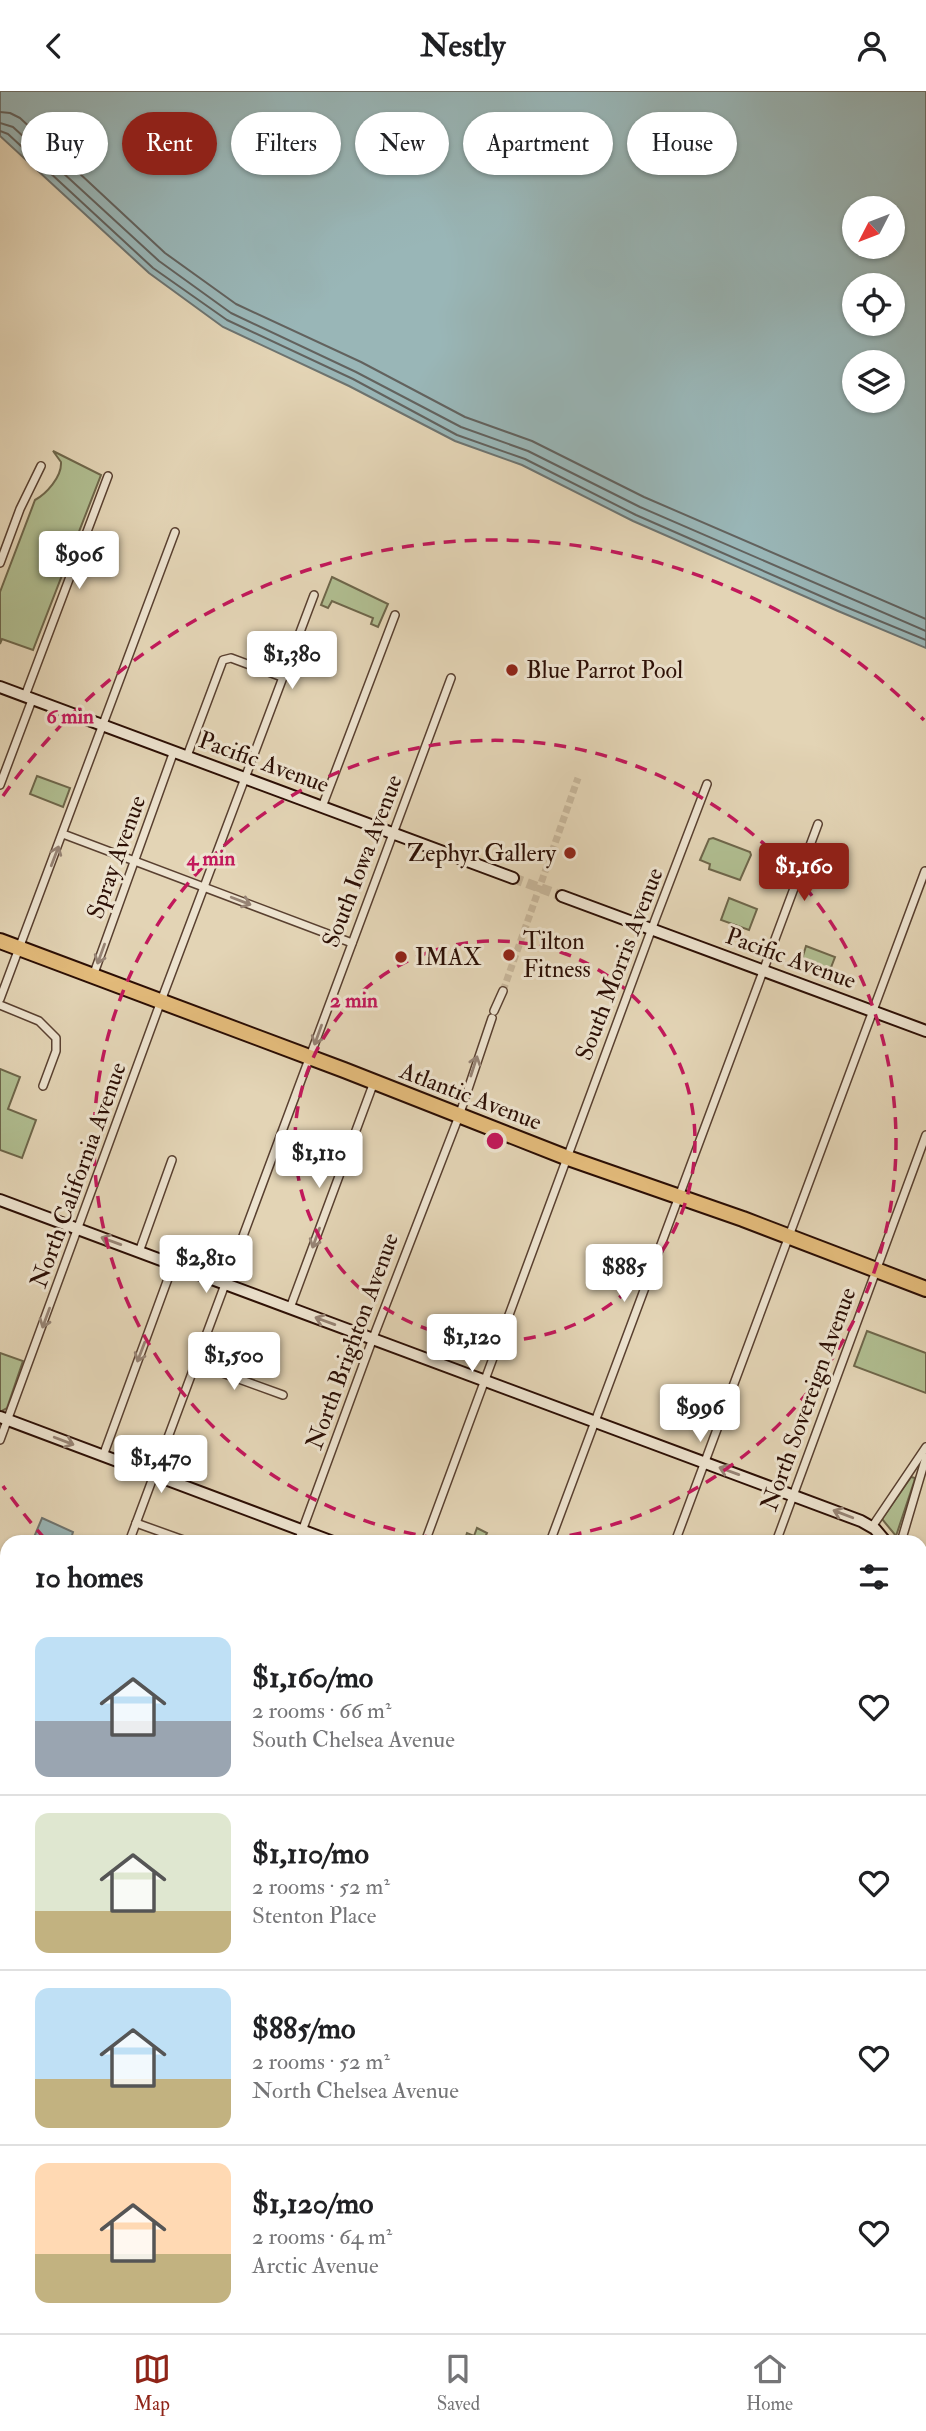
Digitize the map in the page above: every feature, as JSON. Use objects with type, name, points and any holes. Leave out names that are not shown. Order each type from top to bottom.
[{"type":"highway","name":"Atlantic Avenue","points":[[0,941],[568,1158],[678,1196],[926,1289]]},
{"type":"street","points":[[0,563],[20,509],[41,465]]},
{"type":"street","points":[[0,785],[108,476]]},
{"type":"street","points":[[0,999],[175,532]]},
{"type":"street","name":"North California Avenue","points":[[0,1440],[4,1418],[78,1229],[314,595]]},
{"type":"street","points":[[322,807],[395,615]]},
{"type":"street","points":[[187,756],[223,660],[231,658],[282,677]]},
{"type":"street","name":"South Iowa Avenue","points":[[132,1535],[451,678]]},
{"type":"street","name":"Pacific Avenue","points":[[0,687],[513,878]]},
{"type":"street","name":"Spray Avenue","points":[[93,976],[174,751]]},
{"type":"street","name":"South Morris Avenue","points":[[428,1535],[707,784]]},
{"type":"street","points":[[553,1535],[818,824]]},
{"type":"street","points":[[63,834],[352,943]]},
{"type":"street","points":[[678,1535],[925,871]]},
{"type":"street","name":"Pacific Avenue","points":[[562,896],[926,1031]]},
{"type":"street","name":"North Brighton Avenue","points":[[301,1535],[459,1116],[503,991]]},
{"type":"street","points":[[0,1005],[40,1021],[56,1038],[56,1051],[43,1086]]},
{"type":"street","points":[[290,1308],[374,1083]]},
{"type":"street","name":"North Sovereign Avenue","points":[[779,1535],[926,1135]]},
{"type":"street","points":[[139,1252],[172,1160]]},
{"type":"street","points":[[0,1200],[793,1495],[861,1521],[879,1535]]},
{"type":"street","points":[[103,1455],[173,1265]]},
{"type":"street","points":[[195,1363],[283,1395]]},
{"type":"street","points":[[4,1418],[316,1535]]},
{"type":"street","points":[[872,1527],[926,1447]]},
{"type":"street","points":[[903,1535],[926,1457]]},
{"type":"street","points":[[136,1523],[169,1535]]},
{"type":"green space","points":[[53,451],[101,475],[33,650],[2,639],[0,644],[0,592],[35,500],[44,494],[61,468],[61,462]]},
{"type":"green space","points":[[332,577],[388,604],[378,627],[371,624],[373,618],[332,601],[328,608],[321,605]]},
{"type":"green space","points":[[37,776],[70,788],[63,807],[30,794]]},
{"type":"green space","points":[[713,838],[750,852],[740,880],[709,869],[710,864],[700,860],[709,839]]},
{"type":"green space","points":[[729,898],[757,909],[749,930],[721,920]]},
{"type":"green space","points":[[806,946],[835,957],[830,970],[802,959]]},
{"type":"green space","points":[[0,1069],[20,1077],[8,1109],[36,1120],[22,1158],[0,1150]]},
{"type":"green space","points":[[867,1331],[926,1353],[926,1393],[854,1366]]},
{"type":"green space","points":[[0,1353],[23,1361],[7,1408],[0,1412]]},
{"type":"green space","points":[[911,1477],[915,1478],[896,1535],[882,1519]]},
{"type":"green space","points":[[477,1528],[487,1533],[486,1535],[474,1535]]},
{"type":"water","points":[[0,91],[926,91],[926,648],[633,521],[522,465],[455,441],[349,386],[223,327],[149,273],[42,175],[108,175],[108,112],[21,112],[21,155],[0,136]]},
{"type":"water","points":[[42,1518],[73,1532],[72,1535],[35,1535]]},
{"type":"tunnel","points":[[503,991],[578,778]]},
{"type":"tunnel","points":[[513,878],[562,896]]},
{"type":"place","name":"Blue Parrot Pool","points":[[512,670]]},
{"type":"place","name":"Zephyr Gallery","points":[[570,853]]},
{"type":"place","name":"Tilton Fitness","points":[[509,955]]},
{"type":"place","name":"IMAX","points":[[401,957]]}]
